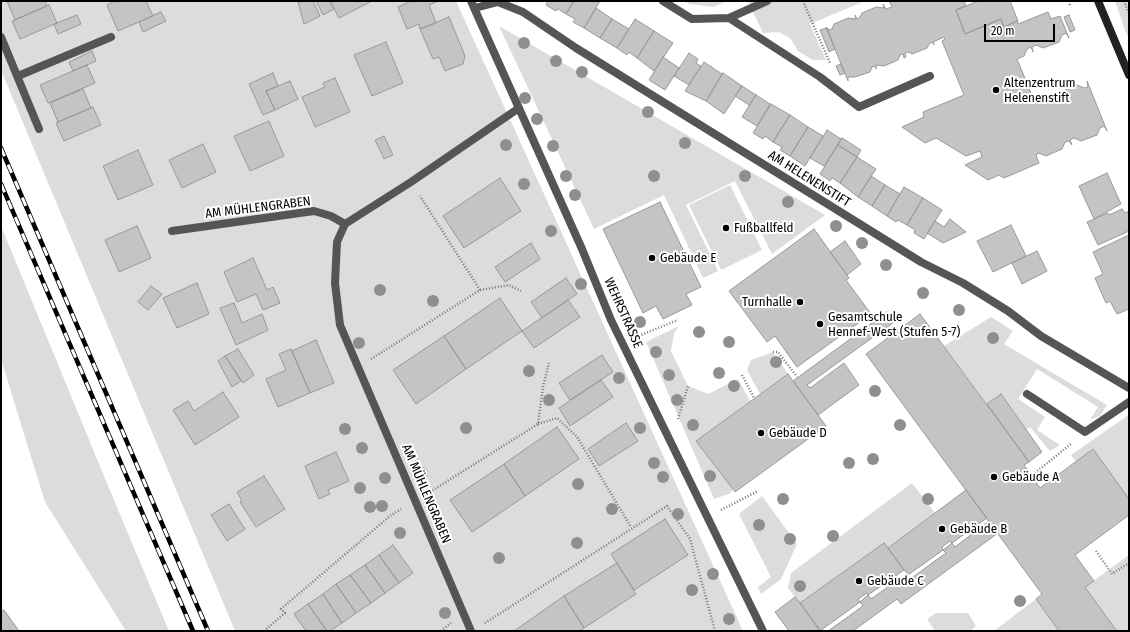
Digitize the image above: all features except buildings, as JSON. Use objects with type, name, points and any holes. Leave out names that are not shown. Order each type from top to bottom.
[{"type":"main road","points":[[1098,1],[1129,75]]},
{"type":"street","name":"AM HELENENSTIFT","points":[[473,5],[498,1],[523,12],[576,48],[914,258],[963,283],[1008,312],[1041,336],[1129,388]]},
{"type":"street","points":[[663,1],[692,19],[729,18],[768,1]]},
{"type":"street","name":"WEHRSTRASSE","points":[[473,5],[622,342],[706,517],[763,631]]},
{"type":"street","points":[[729,18],[820,77],[859,107],[930,76]]},
{"type":"street","points":[[1,36],[40,129]]},
{"type":"street","points":[[18,76],[112,37]]},
{"type":"street","points":[[345,224],[411,182],[519,108]]},
{"type":"street","name":"AM MÜHLENGRABEN","points":[[172,231],[314,211],[331,216],[345,224],[337,242],[335,283],[340,325],[471,631]]},
{"type":"street","points":[[1026,394],[1085,432],[1129,402]]},
{"type":"path","points":[[803,1],[832,68],[820,77]]},
{"type":"path","points":[[1069,1],[1070,6]]},
{"type":"path","points":[[1124,1],[1129,13]]},
{"type":"path","points":[[411,182],[480,290]]},
{"type":"path","points":[[359,367],[480,290],[509,285],[521,291]]},
{"type":"path","points":[[622,342],[678,320]]},
{"type":"path","points":[[773,352],[778,352],[797,377]]},
{"type":"path","points":[[742,375],[754,398]]},
{"type":"path","points":[[670,442],[688,386]]},
{"type":"path","points":[[538,424],[557,418],[577,437],[631,527]]},
{"type":"path","points":[[1034,473],[1085,432]]},
{"type":"path","points":[[706,517],[758,491]]},
{"type":"path","points":[[479,627],[631,527],[667,506],[690,539],[703,581],[715,631]]},
{"type":"path","points":[[1096,551],[1112,574],[1129,563]]},
{"type":"shaded area","points":[[1,1],[456,1],[743,631],[235,631],[1,70]]},
{"type":"shaded area","points":[[682,1],[727,1],[713,7],[690,4]]},
{"type":"shaded area","points":[[748,1],[865,1],[810,24],[826,60],[813,60],[798,51],[790,38],[779,32],[763,33]]},
{"type":"shaded area","points":[[1115,1],[1129,1],[1129,39],[1125,30]]},
{"type":"shaded area","points":[[499,26],[825,215],[772,254],[735,181],[686,205],[718,271],[703,278],[664,195],[594,229]]},
{"type":"shaded area","name":"Fußballfeld","points":[[730,185],[762,250],[721,270],[689,205]]},
{"type":"shaded area","points":[[1,226],[169,631],[126,631],[45,502],[1,359]]},
{"type":"shaded area","points":[[991,317],[1013,331],[1004,344],[1107,405],[1100,416],[1090,420],[1098,407],[1037,369],[1018,399],[1045,417],[1037,430],[1060,445],[1050,451],[1030,427],[1026,430],[1001,394],[987,404],[944,346]]},
{"type":"shaded area","points":[[679,326],[674,333],[671,351],[688,386],[708,394],[738,379],[750,401],[697,441],[733,490],[729,494],[714,499],[646,342]]},
{"type":"shaded area","points":[[773,352],[788,374],[760,394],[747,370],[751,360]]},
{"type":"shaded area","points":[[1127,416],[1129,417],[1129,499],[1076,462],[1071,455]]},
{"type":"shaded area","points":[[912,483],[935,513],[888,548],[884,543],[800,603],[788,588],[791,573]]},
{"type":"shaded area","points":[[762,496],[797,544],[781,579],[761,594],[758,587],[771,577],[739,514]]},
{"type":"shaded area","points":[[1129,555],[1129,631],[1117,631],[1085,587]]},
{"type":"shaded area","points":[[1036,599],[1059,631],[994,631]]},
{"type":"shaded area","points":[[936,613],[968,613],[976,626],[970,631],[935,631],[927,619]]},
{"type":"railway","points":[[1,148],[208,631]]},
{"type":"railway","points":[[1,184],[193,631]]},
{"type":"place","name":"Altenzentrum Helenenstift","points":[[996,90]]},
{"type":"place","name":"Fußballfeld","points":[[726,228]]},
{"type":"place","name":"Gebäude E","points":[[652,258]]},
{"type":"place","name":"Turnhalle","points":[[800,302]]},
{"type":"place","name":"Gesamtschule Hennef-West (Stufen 5-7)","points":[[820,324]]},
{"type":"place","name":"Gebäude D","points":[[761,433]]},
{"type":"place","name":"Gebäude A","points":[[994,477]]},
{"type":"place","name":"Gebäude B","points":[[942,529]]},
{"type":"place","name":"Gebäude C","points":[[859,581]]}]
